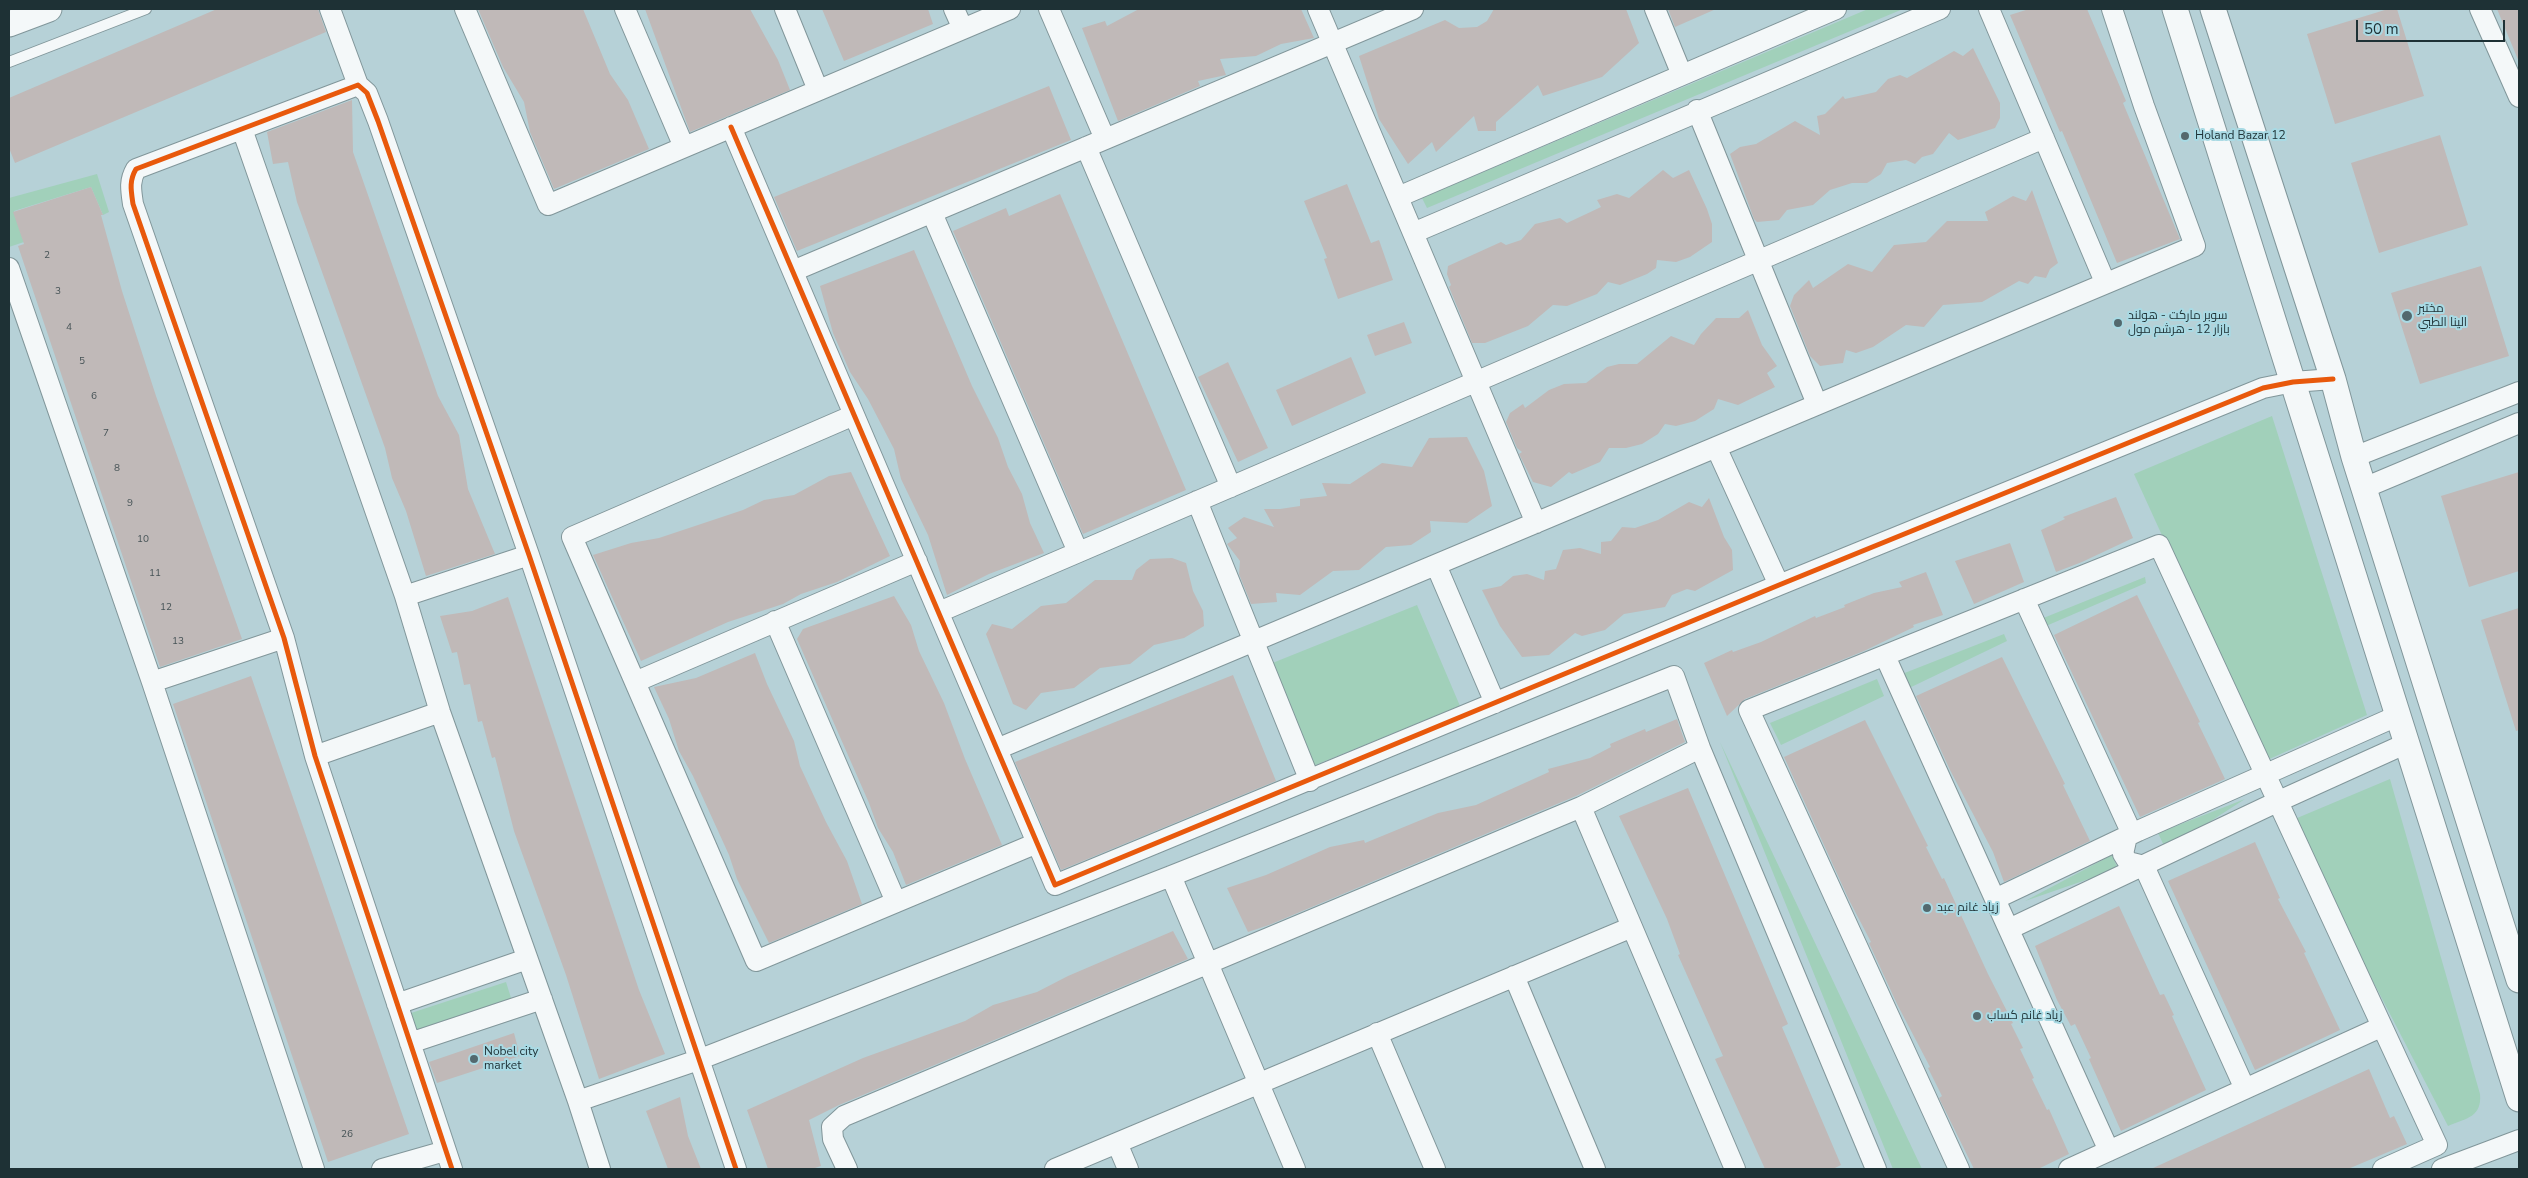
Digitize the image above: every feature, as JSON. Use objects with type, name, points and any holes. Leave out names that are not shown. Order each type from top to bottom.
[{"type":"street","points":[[9,24],[49,9]]},
{"type":"street","points":[[330,9],[358,85],[366,93],[378,121],[529,555],[736,1169]]},
{"type":"street","points":[[464,9],[548,205],[1010,9]]},
{"type":"street","points":[[625,9],[684,147]]},
{"type":"street","points":[[785,9],[818,90]]},
{"type":"street","points":[[954,9],[963,29]]},
{"type":"street","points":[[1049,9],[1105,139]]},
{"type":"street","points":[[1318,9],[1536,523]]},
{"type":"street","points":[[793,272],[1413,9]]},
{"type":"street","points":[[1655,9],[1682,75]]},
{"type":"street","points":[[1398,197],[1836,9]]},
{"type":"street","points":[[1413,233],[1697,110],[1940,9]]},
{"type":"street","points":[[1989,9],[2105,282]]},
{"type":"street","points":[[997,749],[2105,282],[2195,246],[2144,106],[2112,9]]},
{"type":"street","points":[[2175,9],[2519,1099]]},
{"type":"street","points":[[2213,9],[2333,379],[2354,457],[2519,980]]},
{"type":"street","points":[[2480,9],[2519,97]]},
{"type":"street","points":[[358,85],[136,169],[131,178],[130,187],[136,213],[284,638],[315,756],[448,1160],[382,1169]]},
{"type":"street","points":[[1697,110],[1817,404]]},
{"type":"street","points":[[731,127],[1055,885],[1310,781],[1779,585],[2263,388],[2293,382],[2333,379]]},
{"type":"street","points":[[242,128],[405,596],[440,712],[578,1101],[600,1169]]},
{"type":"street","points":[[938,612],[2044,138]]},
{"type":"street","points":[[1086,147],[1230,487]]},
{"type":"street","points":[[932,213],[1078,552]]},
{"type":"street","points":[[9,268],[152,682],[314,1169]]},
{"type":"street","points":[[2354,457],[2519,392]]},
{"type":"street","points":[[854,414],[572,537],[756,961],[1037,843]]},
{"type":"street","points":[[2364,488],[2519,423]]},
{"type":"street","points":[[1716,447],[1779,585]]},
{"type":"street","points":[[1197,501],[1310,781]]},
{"type":"street","points":[[1958,1169],[1749,710],[2159,545],[2437,1145],[2384,1169]]},
{"type":"street","points":[[405,596],[529,555]]},
{"type":"street","points":[[635,682],[917,561]]},
{"type":"street","points":[[1436,565],[1495,703]]},
{"type":"street","points":[[2024,599],[2132,834]]},
{"type":"street","points":[[776,621],[896,902]]},
{"type":"street","points":[[152,682],[284,638]]},
{"type":"street","points":[[1885,656],[2109,1151]]},
{"type":"street","points":[[578,1101],[698,1060],[1171,876],[1674,676],[1700,748],[1876,1169]]},
{"type":"street","points":[[315,756],[440,712]]},
{"type":"street","points":[[1995,899],[2132,834],[2397,716]]},
{"type":"street","points":[[2009,929],[2148,865],[2279,801],[2406,744]]},
{"type":"street","points":[[847,1169],[833,1140],[832,1127],[844,1116],[1581,807],[1700,748]]},
{"type":"street","points":[[1581,807],[1733,1169]]},
{"type":"street","points":[[2132,834],[2148,834],[2155,842],[2155,852],[2148,865]]},
{"type":"street","points":[[2132,834],[2122,849],[2125,858],[2133,865],[2148,865]]},
{"type":"street","points":[[2148,865],[2245,1089]]},
{"type":"street","points":[[1171,876],[1295,1169]]},
{"type":"street","points":[[1055,1169],[1632,927]]},
{"type":"street","points":[[397,1004],[527,960]]},
{"type":"street","points":[[1514,976],[1595,1169]]},
{"type":"street","points":[[410,1044],[542,999]]},
{"type":"street","points":[[2069,1169],[2381,1027]]},
{"type":"street","points":[[1377,1033],[1435,1169]]},
{"type":"street","points":[[2442,1169],[2519,1140]]},
{"type":"street","points":[[1117,1143],[1128,1169]]},
{"type":"lane","points":[[9,62],[146,9]]},
{"type":"green space","points":[[1868,9],[1903,9],[1427,208],[1422,198]]},
{"type":"green space","points":[[97,174],[109,212],[103,215],[91,187],[14,211],[24,242],[9,247],[9,198]]},
{"type":"green space","points":[[2272,416],[2367,715],[2265,761],[2134,474]]},
{"type":"green space","points":[[2145,577],[2146,583],[2039,629],[2036,621]]},
{"type":"green space","points":[[1417,605],[1460,706],[1313,766],[1270,664]]},
{"type":"green space","points":[[2004,634],[2007,641],[1903,691],[1897,676]]},
{"type":"green space","points":[[1877,679],[1884,696],[1781,745],[1770,723]]},
{"type":"green space","points":[[1720,742],[1922,1169],[1893,1169]]},
{"type":"green space","points":[[2390,779],[2480,1094],[2479,1108],[2472,1116],[2448,1126],[2290,821]]},
{"type":"green space","points":[[2245,799],[2166,850],[2158,833]]},
{"type":"green space","points":[[2112,855],[2118,869],[2025,901]]},
{"type":"green space","points":[[506,982],[512,1001],[416,1034],[408,1014]]},
{"type":"building","points":[[217,9],[318,9],[326,32],[15,163],[9,148],[9,98]]},
{"type":"building","points":[[478,9],[583,9],[610,74],[628,100],[649,149],[554,189],[530,132],[524,102],[503,67]]},
{"type":"building","points":[[645,9],[750,9],[778,60],[790,90],[690,132]]},
{"type":"building","points":[[822,9],[928,9],[933,24],[844,61]]},
{"type":"building","points":[[1139,9],[1301,9],[1314,38],[1281,44],[1256,56],[1220,59],[1226,75],[1198,81],[1200,86],[1118,121],[1082,28],[1105,21],[1107,26]]},
{"type":"building","points":[[1494,9],[1626,9],[1639,43],[1602,77],[1543,96],[1538,85],[1496,122],[1496,131],[1478,131],[1474,116],[1436,152],[1432,142],[1408,164],[1379,119],[1359,56],[1445,20],[1459,28],[1477,27],[1487,21]]},
{"type":"building","points":[[1668,9],[1716,9],[1675,27]]},
{"type":"building","points":[[2029,9],[2087,9],[2126,101],[2123,103],[2180,239],[2117,263],[2062,131],[2060,132],[2010,15]]},
{"type":"building","points":[[2388,9],[2397,9],[2424,96],[2335,124],[2307,34]]},
{"type":"building","points":[[2497,9],[2519,9],[2519,62]]},
{"type":"building","points":[[1973,48],[2000,103],[2000,118],[1995,128],[1958,140],[1949,133],[1933,154],[1922,157],[1915,164],[1906,160],[1887,163],[1881,174],[1867,183],[1852,183],[1830,190],[1813,205],[1787,210],[1779,220],[1757,222],[1754,219],[1730,154],[1740,147],[1756,144],[1795,121],[1820,135],[1817,116],[1825,114],[1843,96],[1845,99],[1876,92],[1888,79],[1900,75],[1907,78],[1954,51],[1963,56]]},
{"type":"building","points":[[1049,86],[1071,140],[797,251],[774,197]]},
{"type":"building","points":[[352,100],[353,152],[438,396],[459,435],[468,489],[495,554],[426,576],[406,511],[392,478],[385,448],[297,202],[288,162],[273,164],[267,132]]},
{"type":"building","points":[[2440,135],[2468,225],[2379,253],[2351,163]]},
{"type":"building","points":[[1663,170],[1673,178],[1689,170],[1712,224],[1712,242],[1690,257],[1676,262],[1657,260],[1656,268],[1647,274],[1620,285],[1608,282],[1597,294],[1567,306],[1553,305],[1528,326],[1485,343],[1472,343],[1449,287],[1451,285],[1447,274],[1448,266],[1501,242],[1506,245],[1521,240],[1535,224],[1560,218],[1567,223],[1601,207],[1597,200],[1617,194],[1629,198]]},
{"type":"building","points":[[1347,184],[1371,243],[1379,240],[1393,280],[1338,299],[1324,259],[1327,258],[1304,201]]},
{"type":"building","points":[[91,187],[103,215],[101,215],[122,291],[156,396],[242,639],[160,667],[18,246],[24,244],[13,212]]},
{"type":"building","points":[[2032,190],[2058,263],[2050,269],[2046,278],[2035,276],[2028,284],[2019,281],[1982,302],[1943,305],[1924,327],[1906,325],[1873,347],[1856,353],[1846,350],[1843,363],[1820,366],[1810,356],[1790,306],[1794,295],[1809,280],[1813,288],[1848,264],[1872,272],[1894,245],[1926,242],[1947,221],[1988,221],[1985,212],[2013,196],[2026,201]]},
{"type":"building","points":[[1060,194],[1186,490],[1083,534],[953,231],[1006,208],[1009,216]]},
{"type":"building","points":[[914,250],[972,386],[998,438],[1008,467],[1022,494],[1030,523],[1044,553],[989,574],[947,595],[928,535],[901,479],[894,449],[868,399],[850,372],[833,333],[820,286]]},
{"type":"building","points":[[2481,266],[2509,356],[2420,384],[2391,293]]},
{"type":"building","points":[[1748,310],[1762,345],[1777,366],[1767,373],[1775,387],[1738,405],[1718,399],[1714,409],[1695,421],[1676,426],[1665,424],[1658,434],[1642,444],[1626,448],[1609,448],[1600,462],[1572,474],[1569,472],[1551,487],[1533,482],[1519,454],[1522,452],[1517,448],[1506,422],[1510,413],[1523,404],[1525,408],[1549,390],[1564,384],[1586,383],[1607,367],[1619,364],[1637,364],[1671,336],[1694,345],[1701,334],[1716,318],[1739,318]]},
{"type":"building","points":[[1404,322],[1412,343],[1375,356],[1367,335]]},
{"type":"building","points":[[1351,357],[1366,393],[1292,426],[1276,390]]},
{"type":"building","points":[[1228,362],[1268,448],[1238,462],[1198,377]]},
{"type":"building","points":[[1467,437],[1484,471],[1492,506],[1467,523],[1430,521],[1431,532],[1411,545],[1386,547],[1359,570],[1333,571],[1300,595],[1276,593],[1277,602],[1251,604],[1239,574],[1240,561],[1227,544],[1237,538],[1228,528],[1244,517],[1274,527],[1264,509],[1300,506],[1300,499],[1327,496],[1322,483],[1350,484],[1382,463],[1412,467],[1429,438]]},
{"type":"building","points":[[851,472],[890,556],[837,582],[801,594],[783,604],[728,622],[641,661],[593,555],[631,543],[659,538],[743,510],[764,500],[794,495],[829,476]]},
{"type":"building","points":[[2519,472],[2519,571],[2469,587],[2441,496]]},
{"type":"building","points":[[2116,497],[2133,538],[2056,572],[2041,530],[2065,519],[2063,517]]},
{"type":"building","points":[[1709,498],[1724,537],[1732,550],[1733,570],[1695,591],[1687,589],[1672,595],[1665,607],[1624,614],[1605,630],[1582,636],[1575,633],[1549,655],[1522,657],[1500,626],[1482,590],[1501,586],[1513,576],[1527,574],[1544,580],[1545,571],[1556,569],[1563,550],[1580,548],[1601,554],[1601,542],[1611,541],[1622,527],[1635,528],[1658,520],[1689,502],[1702,507]]},
{"type":"building","points":[[2010,543],[2024,582],[1974,604],[1955,561]]},
{"type":"building","points":[[1172,558],[1186,563],[1193,591],[1203,611],[1204,626],[1184,638],[1154,645],[1130,664],[1100,668],[1074,688],[1041,693],[1026,710],[1013,704],[986,634],[992,624],[1012,629],[1041,606],[1066,603],[1095,580],[1132,580],[1136,570],[1150,559]]},
{"type":"building","points":[[1926,572],[1943,615],[1913,625],[1914,627],[1864,651],[1745,699],[1727,716],[1704,663],[1732,650],[1733,652],[1761,642],[1815,616],[1816,618],[1845,607],[1844,605],[1874,593],[1902,587],[1899,582]]},
{"type":"building","points":[[2137,595],[2200,722],[2198,723],[2225,779],[2140,817],[2054,635]]},
{"type":"building","points":[[894,596],[911,625],[919,651],[944,703],[965,759],[1002,845],[906,885],[893,852],[878,828],[869,803],[797,639],[803,629]]},
{"type":"building","points":[[508,597],[639,990],[665,1054],[599,1079],[566,975],[514,831],[495,757],[492,758],[482,721],[478,722],[470,684],[464,685],[457,652],[452,653],[440,616],[472,611]]},
{"type":"building","points":[[2519,608],[2519,730],[2516,731],[2481,620]]},
{"type":"building","points":[[755,653],[767,684],[794,741],[800,766],[826,822],[847,861],[862,904],[769,943],[737,879],[729,855],[693,776],[679,751],[669,719],[654,687],[696,678]]},
{"type":"building","points":[[2002,657],[2065,784],[2063,785],[2090,841],[2004,882],[1993,852],[1950,770],[1916,696]]},
{"type":"building","points":[[1233,675],[1276,781],[1061,870],[1015,762]]},
{"type":"building","points":[[251,676],[409,1134],[328,1162],[173,704]]},
{"type":"building","points":[[1677,719],[1685,742],[1576,796],[1269,925],[1248,932],[1227,888],[1266,875],[1330,847],[1364,840],[1365,843],[1438,813],[1476,805],[1549,772],[1548,769],[1590,758],[1611,747],[1610,744],[1645,729],[1646,732]]},
{"type":"building","points":[[1865,720],[1928,846],[1926,847],[1942,879],[1944,878],[1988,974],[2013,1023],[2011,1024],[2023,1048],[2020,1049],[2034,1078],[2032,1079],[2047,1110],[2049,1109],[2069,1154],[2038,1169],[1974,1169],[1939,1098],[1942,1096],[1928,1068],[1930,1067],[1897,1004],[1869,943],[1871,942],[1849,900],[1784,757]]},
{"type":"building","points":[[1688,788],[1788,1024],[1782,1027],[1841,1165],[1833,1169],[1765,1169],[1715,1059],[1723,1056],[1678,955],[1680,954],[1667,919],[1619,816]]},
{"type":"building","points":[[2255,842],[2280,898],[2278,899],[2306,952],[2304,953],[2340,1030],[2255,1070],[2168,881]]},
{"type":"building","points":[[2119,906],[2160,995],[2164,994],[2174,1015],[2172,1016],[2206,1090],[2121,1131],[2089,1059],[2091,1058],[2075,1024],[2071,1026],[2057,1000],[2035,946]]},
{"type":"building","points":[[1173,931],[1188,959],[839,1105],[809,1120],[821,1166],[812,1169],[768,1169],[747,1110],[863,1058],[965,1021],[993,1005],[1037,992],[1068,976]]},
{"type":"building","name":"Nobel city market","points":[[514,1033],[520,1056],[437,1083],[429,1062]]},
{"type":"building","points":[[2369,1069],[2390,1118],[2394,1116],[2407,1144],[2348,1169],[2151,1169]]},
{"type":"building","points":[[680,1097],[688,1136],[701,1169],[668,1169],[646,1111]]},
{"type":"cycle path","points":[[452,1169],[315,756],[284,638],[133,204],[131,190],[131,182],[136,169],[358,85],[367,93],[378,121],[529,555],[736,1169]]},
{"type":"cycle path","points":[[731,127],[1055,885],[1779,585],[2263,388],[2293,382],[2333,379]]},
{"type":"place","name":"Holand Bazar 12","points":[[2185,136]]},
{"type":"place","name":"مختبر الينا الطبي","points":[[2407,316]]},
{"type":"place","name":"سوبر ماركت - هولند بازار 12 - هرشم مول","points":[[2118,323]]},
{"type":"place","name":"زياد غانم عبد","points":[[1927,908]]},
{"type":"place","name":"زياد غانم كساب","points":[[1977,1016]]},
{"type":"place","name":"Nobel city market","points":[[474,1059]]}]
